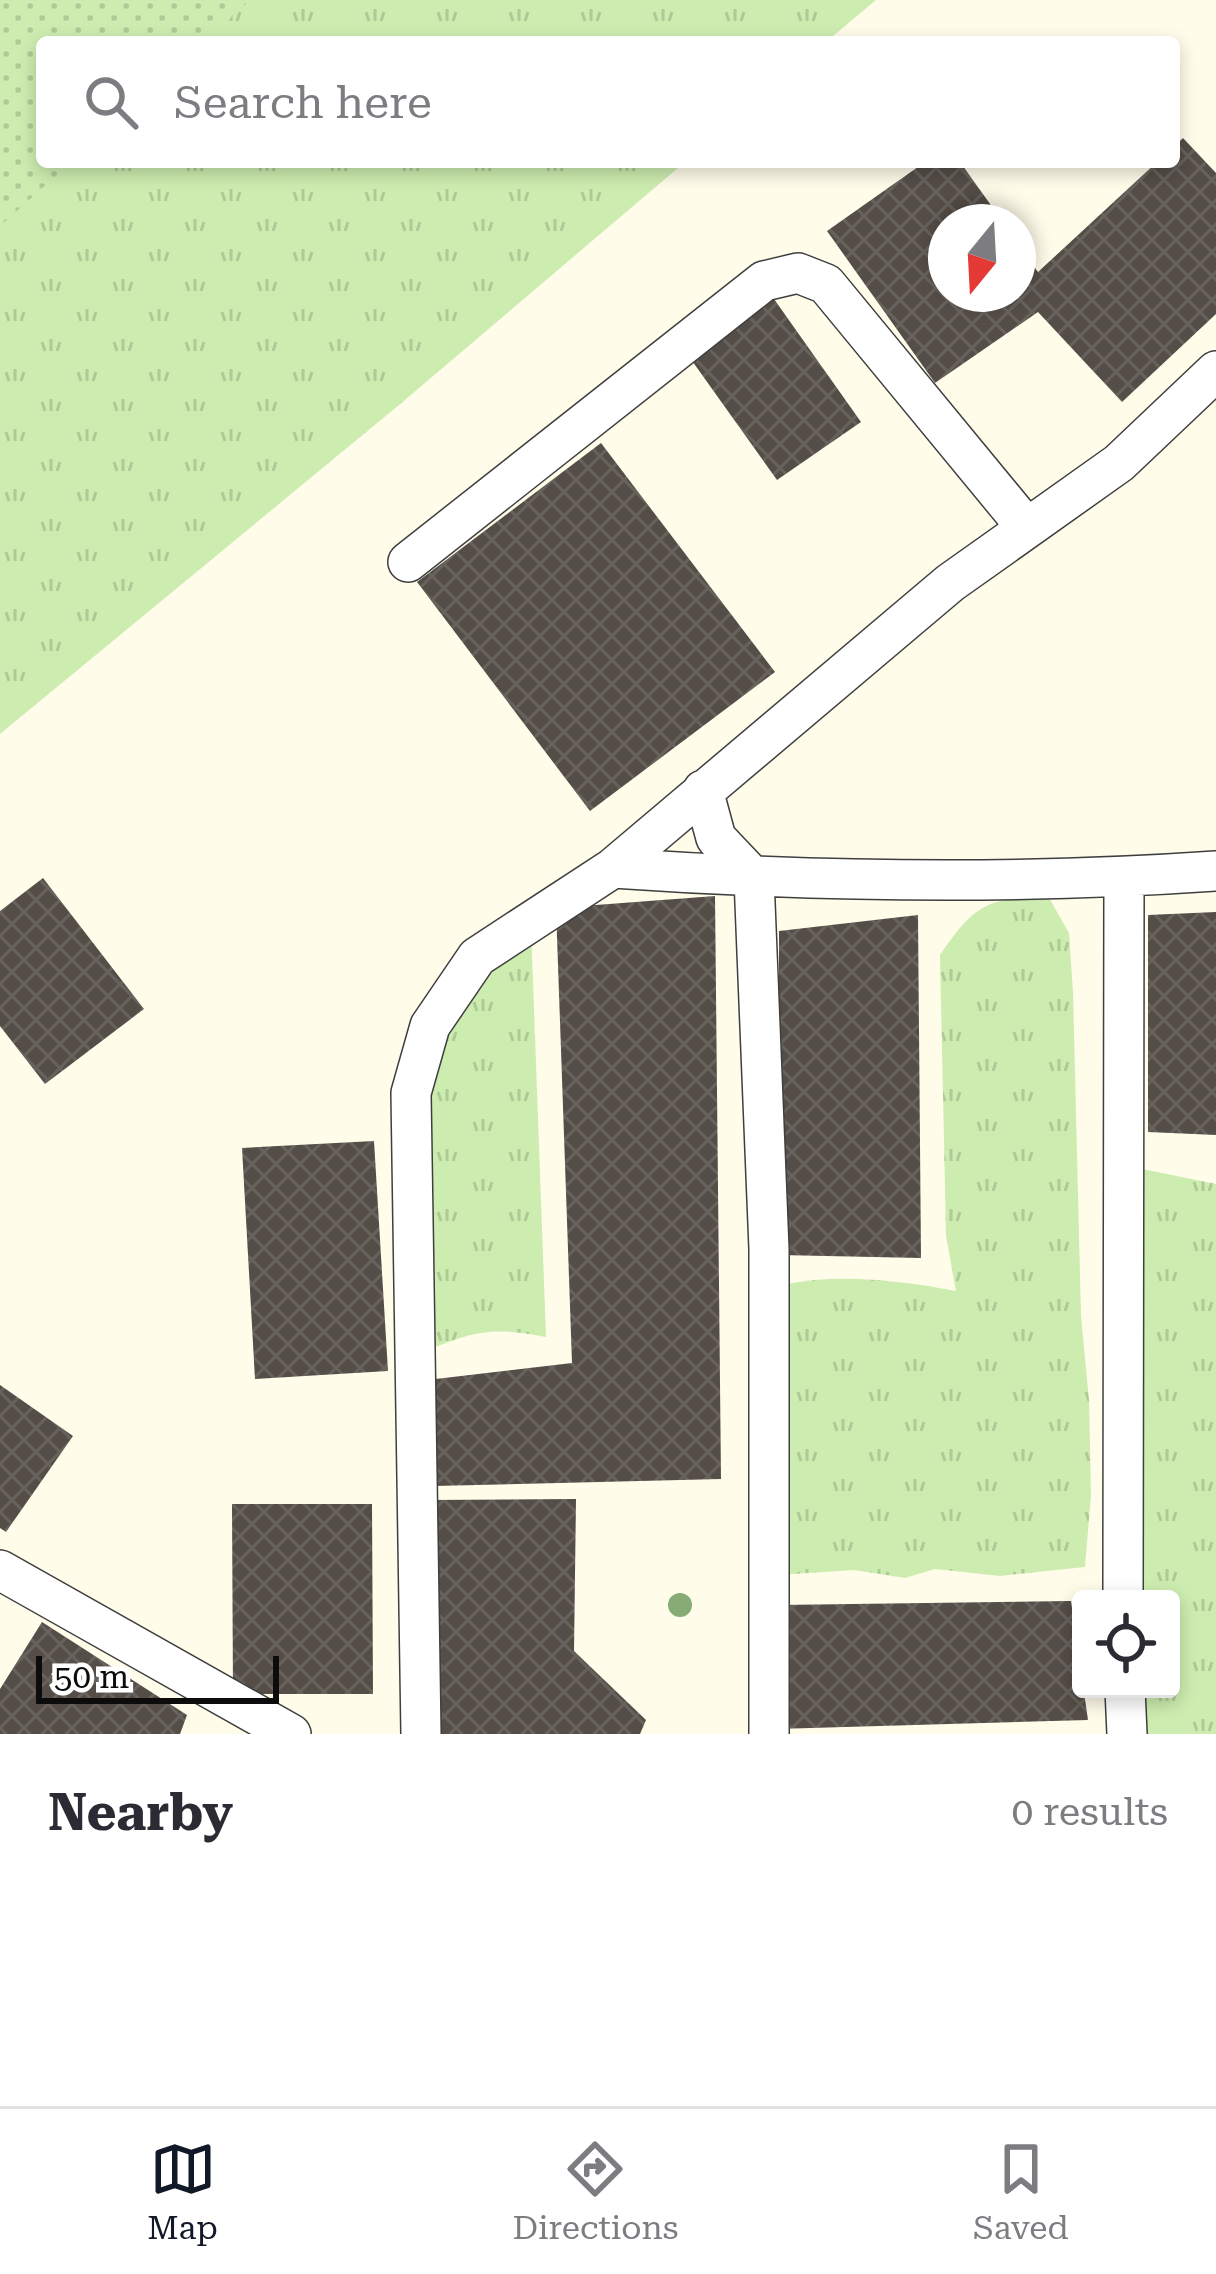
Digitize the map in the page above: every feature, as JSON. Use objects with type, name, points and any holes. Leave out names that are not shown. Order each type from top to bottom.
[{"type":"street","points":[[408,562],[764,281],[797,273],[826,284],[1028,528]]},
{"type":"street","points":[[422,1734],[411,1093],[430,1026],[477,957],[613,868],[950,583],[1119,463],[1216,371]]},
{"type":"street","points":[[703,790],[716,838],[754,878],[769,1249],[770,1734]]},
{"type":"street","points":[[613,868],[754,878],[1124,878],[1216,871]]},
{"type":"street","points":[[1123,1590],[1124,878]]},
{"type":"street","points":[[0,1570],[291,1734]]},
{"type":"street","points":[[1125,1698],[1127,1734]]},
{"type":"green space","points":[[0,0],[876,0],[833,36],[36,36],[36,168],[678,168],[0,734]]},
{"type":"green space","points":[[0,0],[250,0],[211,36],[36,36],[36,168],[64,168],[0,226]]},
{"type":"green space","points":[[1048,896],[1069,933],[1073,992],[1091,1495],[1085,1567],[1000,1576],[935,1569],[905,1578],[854,1570],[761,1576],[788,1284],[872,1280],[956,1291],[946,1236],[940,955],[963,924],[984,907]]},
{"type":"green space","points":[[531,927],[546,1337],[485,1332],[426,1351],[422,1086],[463,992]]},
{"type":"green space","points":[[1118,1164],[1216,1184],[1216,1734],[1134,1734],[1133,1698],[1180,1698],[1180,1590],[1130,1590]]},
{"type":"building","points":[[1183,138],[1216,173],[1216,314],[1122,402],[1038,312],[935,383],[827,231],[916,168],[964,168],[990,204],[928,204],[928,312],[1036,312],[1036,269],[1151,168],[1180,168]]},
{"type":"building","points":[[774,299],[861,422],[777,480],[690,358]]},
{"type":"building","points":[[601,443],[775,672],[590,811],[417,582]]},
{"type":"building","points":[[43,878],[144,1009],[45,1084],[0,1026],[0,911]]},
{"type":"building","points":[[715,896],[721,1479],[433,1486],[427,1380],[572,1363],[556,908]]},
{"type":"building","points":[[1216,912],[1216,1135],[1148,1132],[1148,915]]},
{"type":"building","points":[[918,915],[921,1258],[779,1255],[779,931]]},
{"type":"building","points":[[374,1141],[388,1371],[255,1379],[242,1148]]},
{"type":"building","points":[[0,1385],[73,1436],[6,1532],[0,1528]]},
{"type":"building","points":[[576,1499],[574,1651],[646,1720],[640,1734],[436,1734],[431,1500]]},
{"type":"building","points":[[232,1504],[372,1504],[373,1694],[233,1694]]},
{"type":"building","points":[[1071,1601],[1072,1698],[1085,1698],[1088,1720],[776,1729],[779,1605]]},
{"type":"building","points":[[42,1622],[187,1715],[180,1734],[0,1734],[0,1689]]}]
